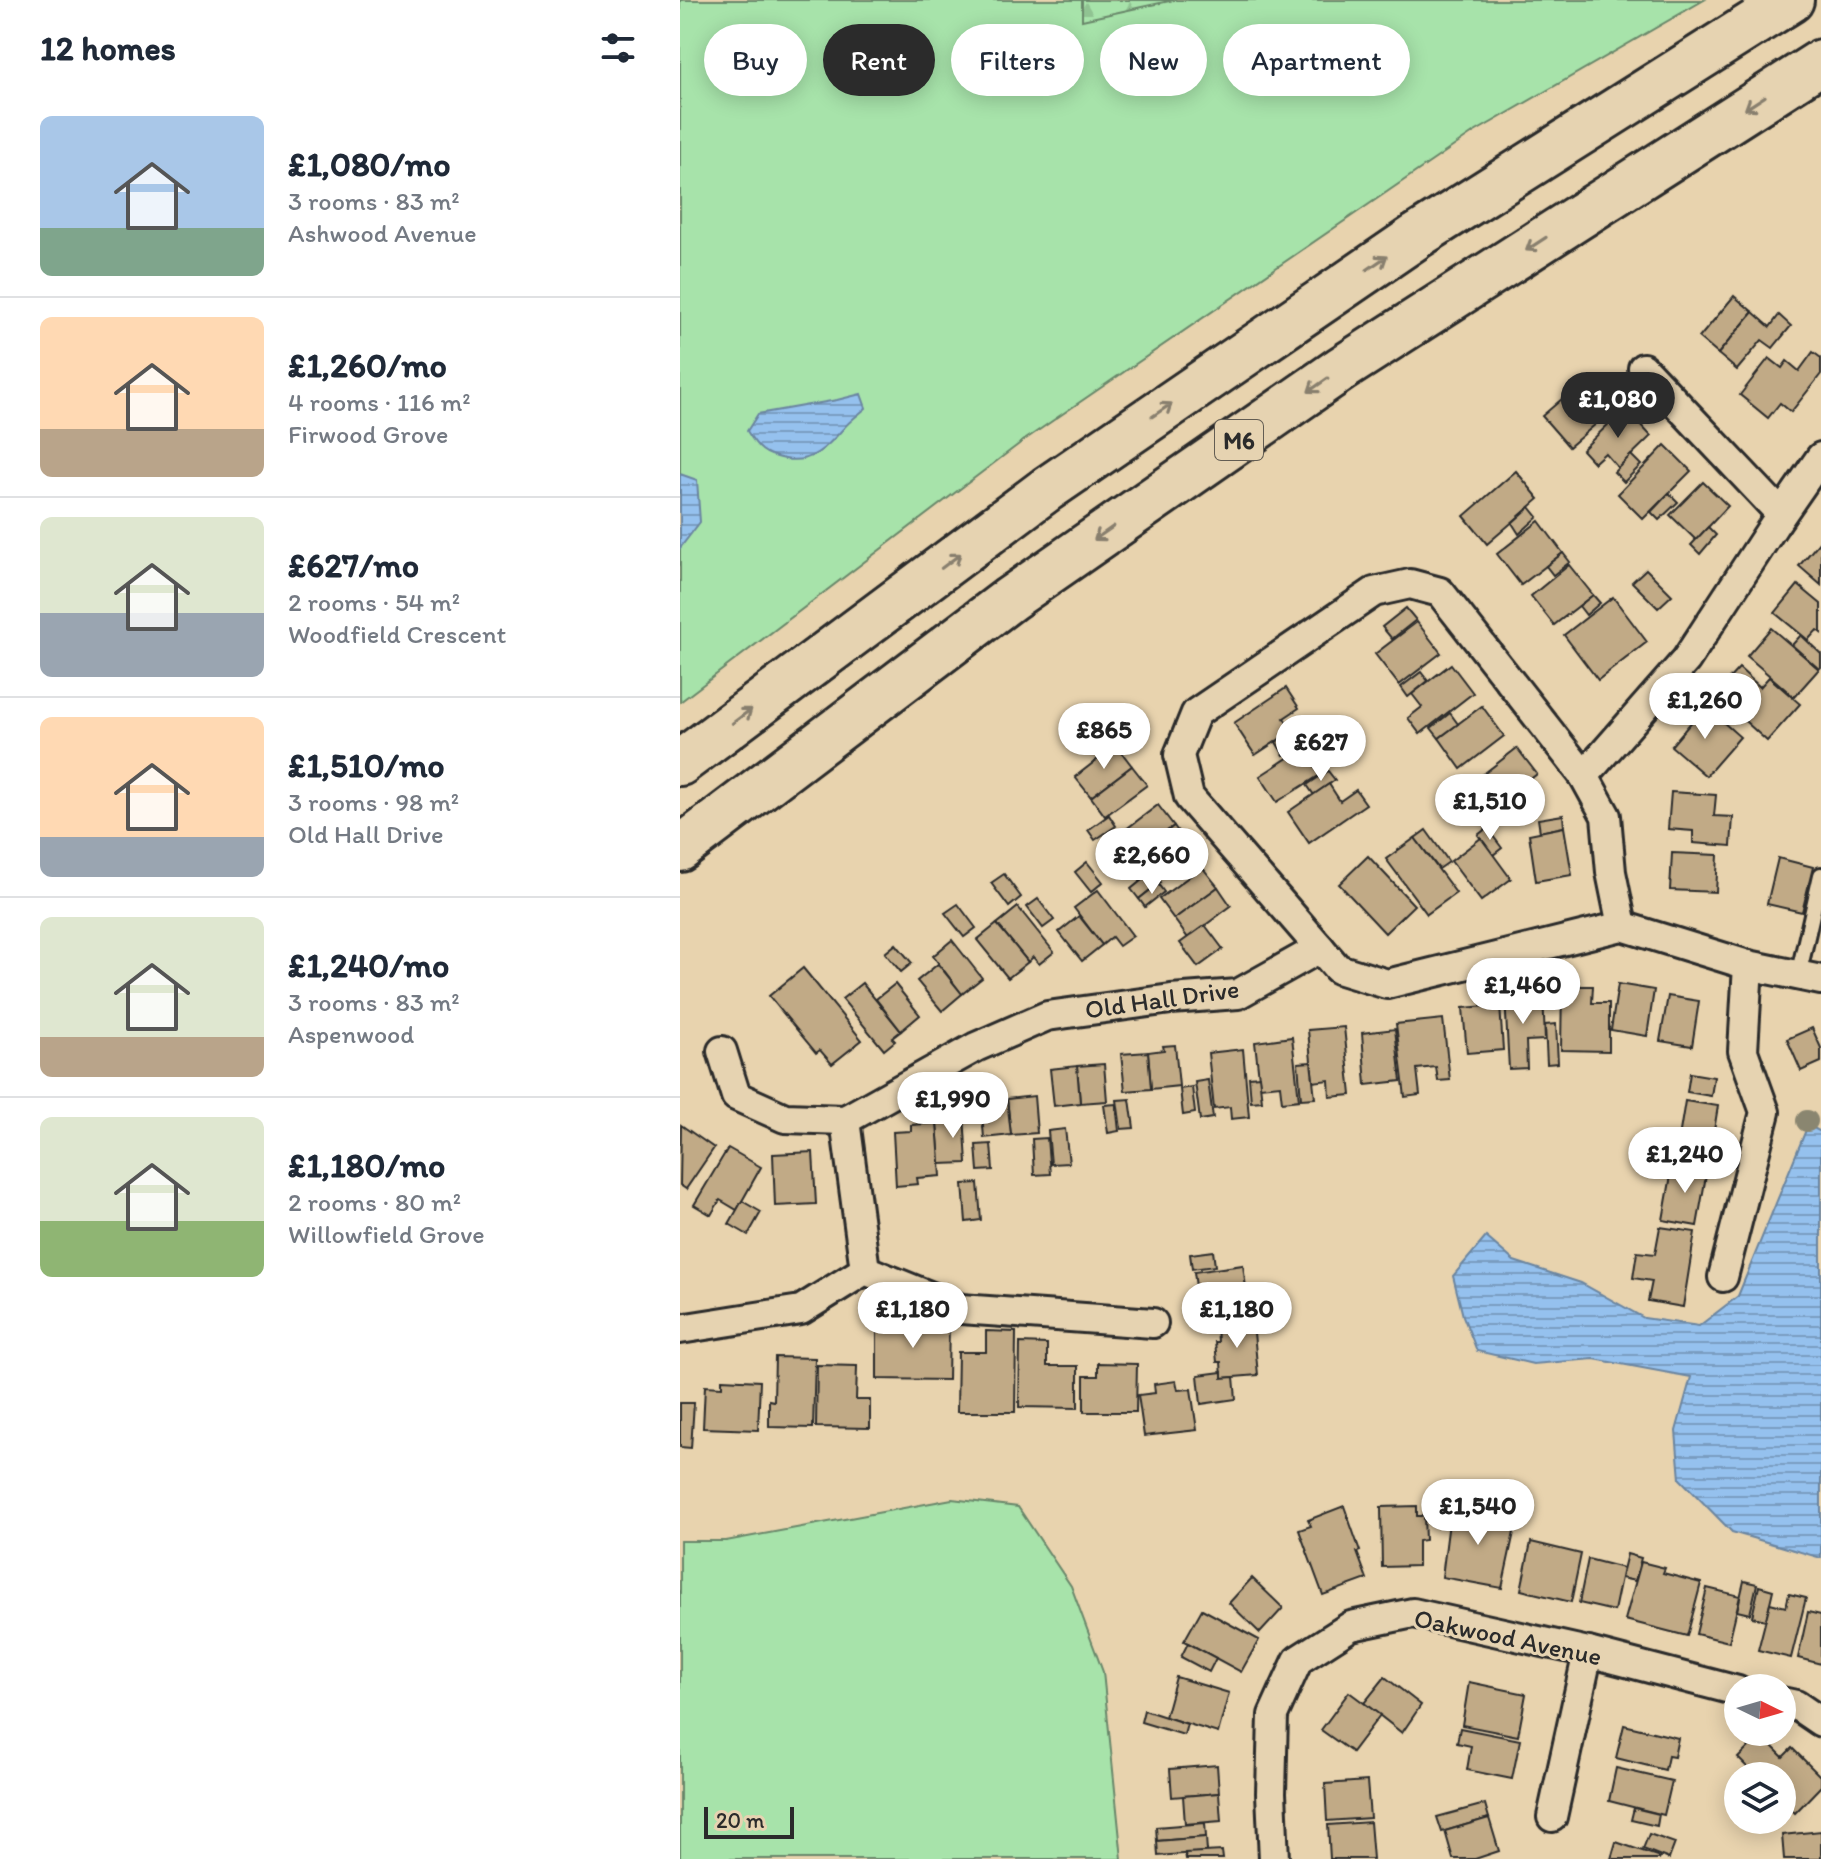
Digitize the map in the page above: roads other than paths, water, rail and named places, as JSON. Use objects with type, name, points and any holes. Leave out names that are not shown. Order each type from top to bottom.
[{"type":"highway","name":"M6","points":[[680,763],[1047,489],[1417,236],[1791,0]]},
{"type":"highway","name":"M6","points":[[680,849],[1010,599],[1315,387],[1821,62]]},
{"type":"street","points":[[1643,368],[1781,514]]},
{"type":"street","points":[[1584,776],[1686,660],[1821,457]]},
{"type":"street","points":[[1622,926],[1611,872],[1606,816],[1584,776],[1440,592],[1410,584],[1374,592],[1196,713],[1179,755],[1189,797],[1338,969],[1387,984],[1622,926],[1748,965],[1810,978]]},
{"type":"street","name":"Old Hall Drive","points":[[845,1120],[976,1047],[1047,1016],[1171,999],[1238,994],[1320,948]]},
{"type":"street","points":[[1723,1277],[1765,1112],[1743,1051],[1748,965]]},
{"type":"street","points":[[722,1051],[736,1096],[785,1118],[845,1120],[865,1270]]},
{"type":"street","points":[[865,1270],[961,1309],[1153,1323]]},
{"type":"street","points":[[680,1329],[801,1310],[865,1270]]},
{"type":"street","name":"Oakwood Avenue","points":[[1274,1859],[1271,1793],[1273,1715],[1298,1660],[1351,1626],[1413,1613],[1588,1652],[1724,1687]]},
{"type":"street","points":[[1552,1817],[1588,1652]]},
{"type":"street","points":[[1796,1705],[1821,1722]]},
{"type":"lane","points":[[1810,978],[1821,875]]},
{"type":"water","points":[[861,394],[866,408],[824,448],[803,459],[785,459],[767,453],[758,447],[747,431],[758,414]]},
{"type":"water","points":[[680,474],[697,480],[700,522],[680,548]]},
{"type":"water","points":[[1808,1125],[1821,1132],[1821,1558],[1732,1532],[1680,1479],[1676,1431],[1691,1377],[1594,1359],[1533,1364],[1477,1351],[1463,1316],[1453,1276],[1486,1237],[1514,1261],[1581,1283],[1644,1318],[1699,1326],[1738,1296]]}]
